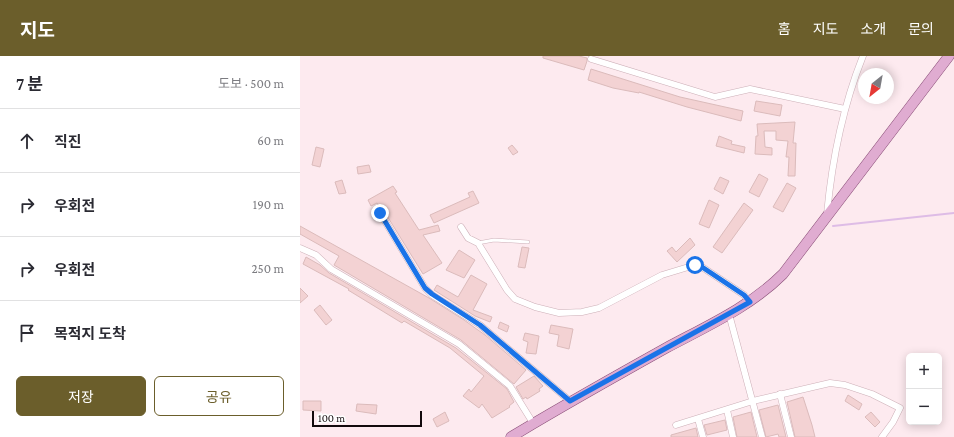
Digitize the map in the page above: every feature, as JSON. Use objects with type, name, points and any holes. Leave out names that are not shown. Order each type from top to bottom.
[{"type":"main road","points":[[511,437],[570,401],[729,314],[765,292],[783,274],[949,56]]},
{"type":"street","points":[[827,216],[829,194],[845,109],[853,81],[863,56]]},
{"type":"street","points":[[591,59],[715,97],[750,89],[845,109]]},
{"type":"street","points":[[380,213],[425,288],[480,325],[570,401]]},
{"type":"street","points":[[460,227],[468,238],[478,243],[507,290],[515,299],[535,308],[559,313],[582,312],[599,308],[662,275],[695,265],[702,267],[744,295],[750,302]]},
{"type":"street","points":[[300,248],[316,255],[331,269],[459,344],[510,386],[533,423]]},
{"type":"street","points":[[729,314],[762,437]]},
{"type":"street","points":[[676,425],[780,394],[830,383],[845,385],[872,394],[900,408],[893,422],[882,437]]},
{"type":"street","points":[[780,394],[791,437]]},
{"type":"street","points":[[727,410],[733,437]]},
{"type":"street","points":[[698,419],[703,437]]},
{"type":"lane","points":[[478,243],[494,240],[528,242]]},
{"type":"building","points":[[543,56],[579,56],[587,58],[587,61],[584,70],[543,58]]},
{"type":"building","points":[[591,69],[680,97],[743,111],[741,121],[687,107],[639,92],[613,88],[588,80]]},
{"type":"building","points":[[756,101],[782,105],[780,116],[754,111]]},
{"type":"building","points":[[795,122],[793,143],[796,143],[795,176],[788,176],[789,157],[786,157],[788,141],[776,140],[776,131],[764,131],[765,147],[772,148],[772,155],[755,154],[756,136],[758,136],[757,124]]},
{"type":"building","points":[[719,136],[732,141],[731,144],[745,147],[744,153],[716,146]]},
{"type":"building","points":[[512,145],[518,152],[513,155],[508,148]]},
{"type":"building","points":[[316,147],[324,149],[320,167],[312,165]]},
{"type":"building","points":[[369,165],[371,172],[358,174],[357,167]]},
{"type":"building","points":[[759,174],[768,179],[759,197],[749,192]]},
{"type":"building","points":[[720,177],[729,181],[723,194],[714,189]]},
{"type":"building","points":[[342,180],[346,193],[339,194],[335,182]]},
{"type":"building","points":[[787,183],[796,188],[783,212],[773,207]]},
{"type":"building","points":[[393,186],[397,192],[395,193],[419,230],[438,225],[440,231],[423,235],[442,263],[423,274],[384,211],[380,209],[377,203],[371,206],[368,200]]},
{"type":"building","points":[[473,191],[479,203],[434,223],[430,215],[470,197],[468,193]]},
{"type":"building","points":[[709,200],[719,205],[709,228],[699,224]]},
{"type":"building","points":[[744,203],[753,210],[722,253],[713,247]]},
{"type":"building","points":[[300,226],[429,298],[464,320],[485,335],[526,370],[514,384],[461,340],[334,265],[339,256],[300,234]]},
{"type":"building","points":[[690,238],[695,245],[677,262],[667,251],[672,247],[676,252]]},
{"type":"building","points":[[522,247],[529,248],[525,268],[518,267]]},
{"type":"building","points":[[459,250],[475,260],[464,278],[446,270]]},
{"type":"building","points":[[306,257],[320,265],[329,273],[456,348],[507,389],[514,402],[509,406],[510,407],[492,418],[482,404],[479,408],[463,396],[469,389],[471,392],[484,376],[450,348],[404,321],[402,323],[348,290],[349,289],[303,264]]},
{"type":"building","points":[[471,275],[487,284],[473,310],[492,317],[490,322],[475,316],[434,290],[437,285],[458,297]]},
{"type":"building","points":[[300,288],[308,296],[300,303]]},
{"type":"building","points":[[320,305],[332,320],[326,325],[314,310]]},
{"type":"building","points":[[500,322],[509,326],[507,332],[498,328]]},
{"type":"building","points":[[551,325],[573,329],[569,349],[557,346],[559,335],[549,333]]},
{"type":"building","points":[[525,333],[539,336],[536,354],[526,353],[528,342],[523,340]]},
{"type":"building","points":[[534,376],[543,386],[539,389],[540,391],[527,399],[526,397],[523,399],[516,387]]},
{"type":"building","points":[[848,395],[862,404],[859,410],[845,401]]},
{"type":"building","points":[[803,397],[815,437],[795,437],[787,402]]},
{"type":"building","points":[[303,401],[321,401],[321,411],[303,410]]},
{"type":"building","points":[[357,404],[377,405],[376,414],[356,411]]},
{"type":"building","points":[[778,405],[786,437],[779,437],[778,434],[766,437],[759,410]]},
{"type":"building","points":[[445,412],[449,421],[437,427],[433,419]]},
{"type":"building","points":[[751,412],[757,437],[737,437],[733,417]]},
{"type":"building","points":[[871,412],[880,422],[875,427],[865,417]]},
{"type":"building","points":[[725,420],[727,430],[707,435],[704,425]]},
{"type":"building","points":[[696,428],[698,437],[671,437],[671,435]]},
{"type":"waterway","points":[[833,226],[954,213]]},
{"type":"route","points":[[380,213],[423,282],[425,288],[480,325],[564,394],[570,401],[750,302],[744,295],[702,267],[695,265]]}]
